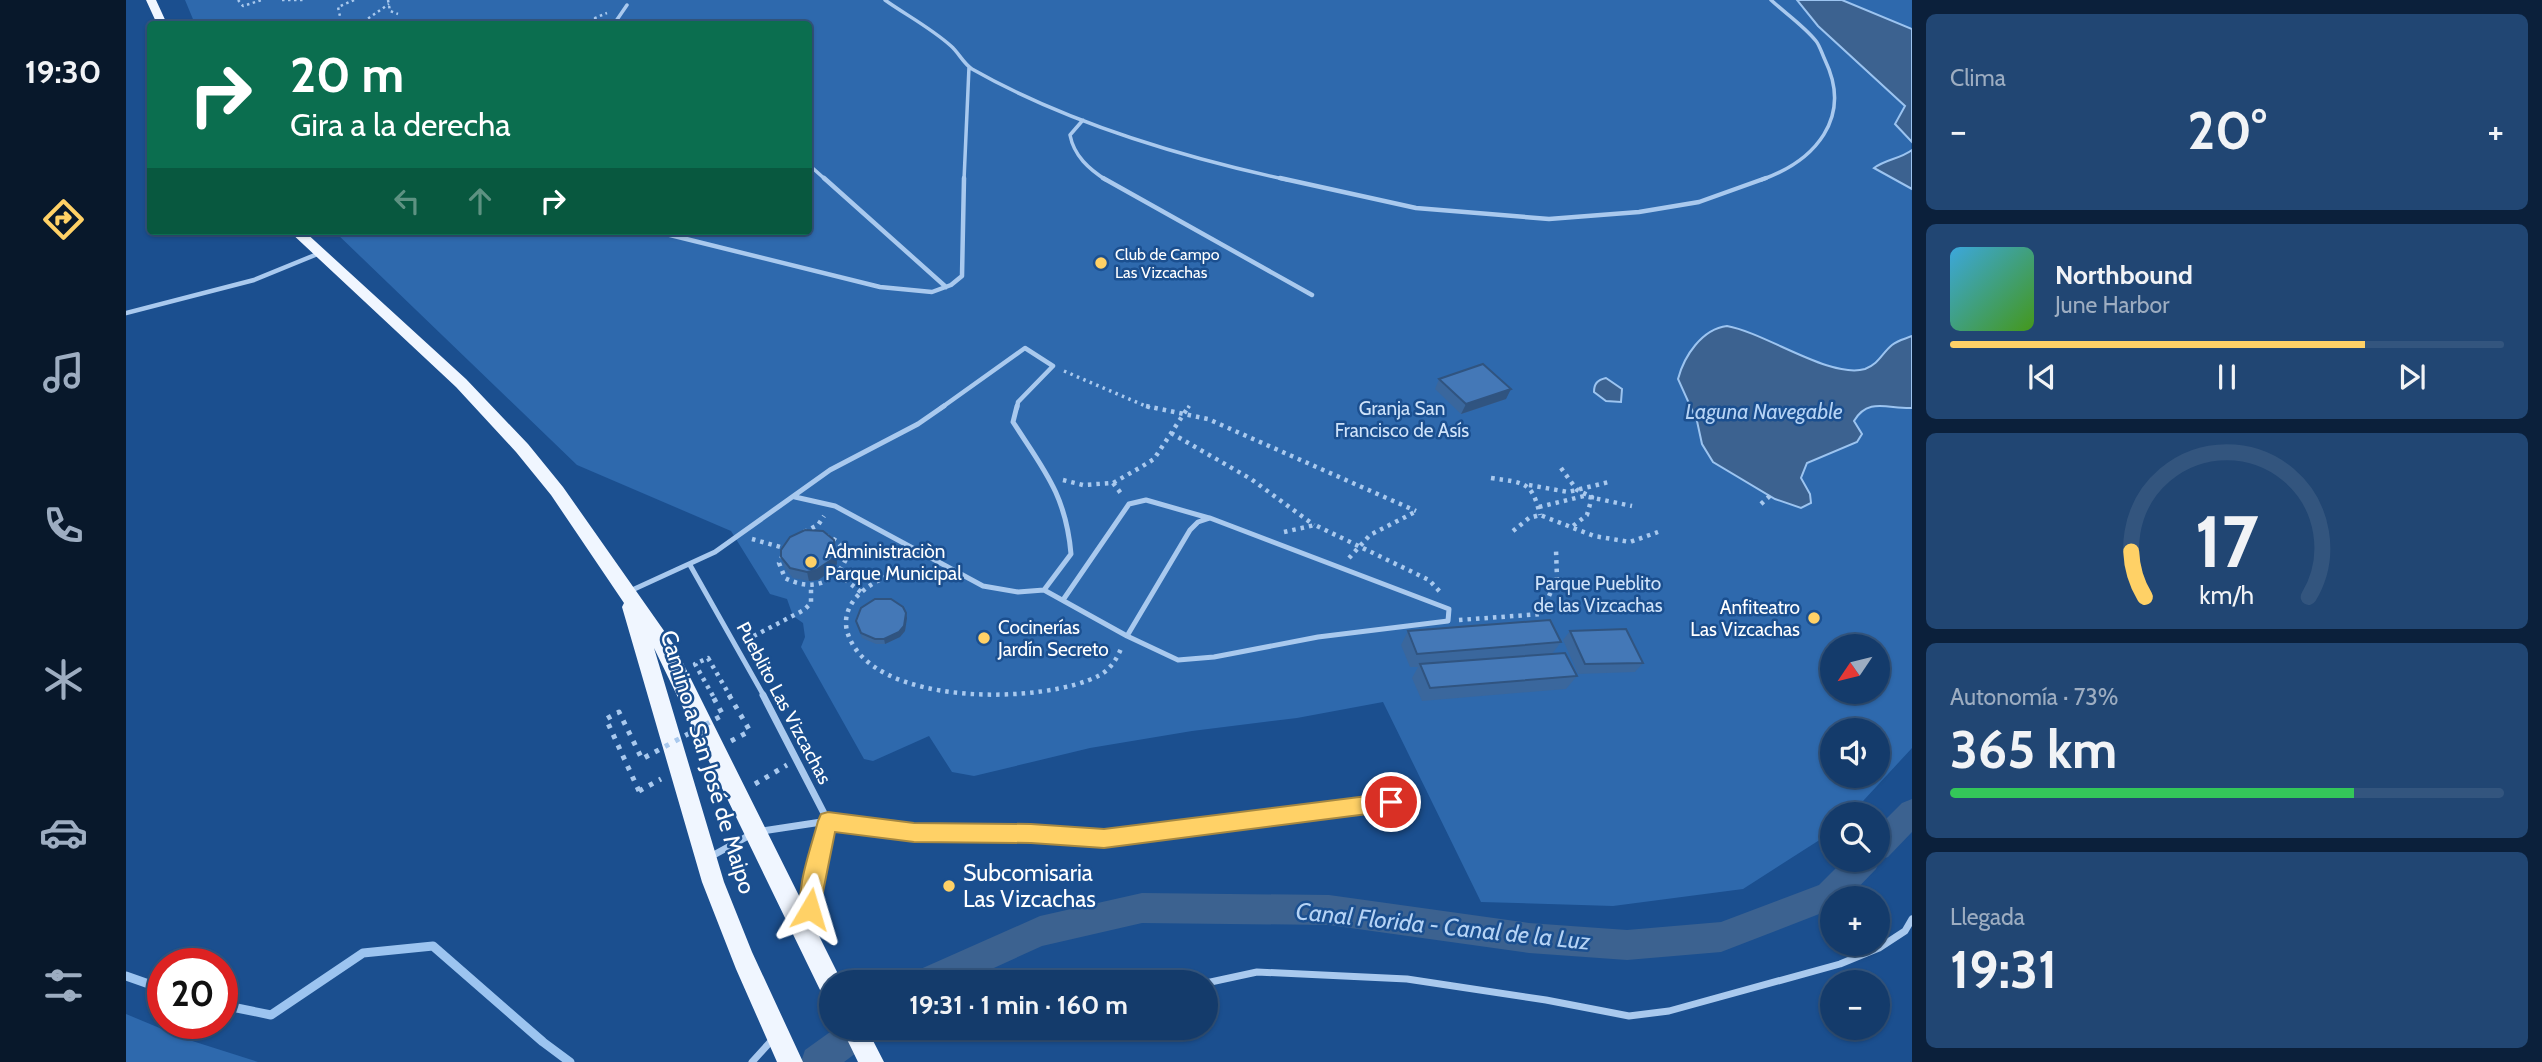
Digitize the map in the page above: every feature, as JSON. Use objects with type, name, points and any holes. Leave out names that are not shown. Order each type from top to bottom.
[{"type":"main road","points":[[151,0],[161,21]]},
{"type":"main road","name":"Camino a San José de Maipo","points":[[300,235],[428,351],[496,418],[557,491],[667,651],[823,970]]},
{"type":"main road","name":"Camino a San José de Maipo","points":[[625,593],[647,653],[677,770],[705,860],[744,960],[790,1062]]},
{"type":"main road","points":[[860,1040],[871,1062]]},
{"type":"lane","points":[[885,0],[951,46],[969,67],[1083,120],[1228,167],[1416,208],[1549,219],[1639,212],[1687,204],[1781,173],[1815,148],[1836,111],[1834,78],[1816,41],[1771,0]]},
{"type":"lane","points":[[616,21],[627,5]]},
{"type":"lane","points":[[669,235],[880,287],[920,293],[946,288],[962,276],[963,267],[962,215],[969,67]]},
{"type":"lane","points":[[1083,120],[1070,135],[1071,146],[1084,163],[1104,179],[1312,295]]},
{"type":"lane","points":[[812,168],[946,288]]},
{"type":"lane","points":[[126,313],[254,280],[320,253]]},
{"type":"lane","points":[[625,593],[690,565],[744,533],[830,470],[918,424],[1025,348],[1053,366],[1017,402],[1013,422],[1052,477],[1070,527],[1072,554],[1044,590]]},
{"type":"lane","points":[[795,497],[831,505],[927,553],[983,586],[1018,592],[1044,590],[1150,649],[1178,660],[1214,657],[1318,637],[1448,621],[1449,609],[1270,539],[1173,505],[1146,500],[1129,504],[1063,600]]},
{"type":"lane","points":[[1127,636],[1190,530],[1198,522],[1210,518]]},
{"type":"lane","name":"Pueblito Las Vizcachas","points":[[690,565],[736,645],[828,821]]},
{"type":"lane","points":[[705,860],[754,832],[828,821],[914,832],[1031,833],[1104,838],[1391,802],[1387,788]]},
{"type":"lane","points":[[809,943],[814,877],[828,821]]},
{"type":"lane","points":[[1218,981],[1257,972],[1407,979],[1629,1016],[1669,1011],[1840,964],[1879,948],[1905,931],[1912,919]]},
{"type":"lane","points":[[752,1062],[778,1035]]},
{"type":"path","points":[[238,0],[243,6],[262,0]]},
{"type":"path","points":[[282,0],[303,0]]},
{"type":"path","points":[[341,21],[338,7],[354,0]]},
{"type":"path","points":[[365,21],[388,2],[390,10],[398,14]]},
{"type":"path","points":[[1053,366],[1153,410],[1208,419],[1416,511],[1377,529],[1357,545],[1343,567]]},
{"type":"path","points":[[1052,477],[1083,485],[1112,483],[1154,459],[1191,404]]},
{"type":"path","points":[[1171,433],[1251,479],[1315,525],[1429,580],[1437,586],[1449,609]]},
{"type":"path","points":[[1561,468],[1577,490],[1615,504],[1632,506]]},
{"type":"path","points":[[1491,478],[1568,492],[1609,482]]},
{"type":"path","points":[[1529,485],[1537,493],[1540,514]]},
{"type":"path","points":[[1760,504],[1773,493]]},
{"type":"path","points":[[1539,507],[1576,497],[1592,497]]},
{"type":"path","points":[[1572,526],[1586,519],[1592,508],[1592,497]]},
{"type":"path","points":[[803,536],[804,531],[820,522],[831,505]]},
{"type":"path","points":[[1513,531],[1530,517],[1540,514],[1594,536],[1630,542],[1658,532]]},
{"type":"path","points":[[1270,539],[1301,526],[1315,525]]},
{"type":"path","points":[[744,533],[758,542],[784,548]]},
{"type":"path","points":[[828,535],[841,544],[846,559],[838,574],[830,580],[811,586],[801,585],[785,578],[779,563],[784,548],[803,536],[828,535]]},
{"type":"path","points":[[1448,621],[1541,614],[1557,578],[1556,550]]},
{"type":"path","points":[[935,574],[911,570],[895,571],[861,592],[847,610],[844,623],[853,647],[870,665],[907,683],[951,692],[1017,693],[1078,685],[1101,674],[1117,660],[1127,636]]},
{"type":"path","points":[[838,574],[861,592]]},
{"type":"path","points":[[736,645],[804,610],[811,603],[811,586]]},
{"type":"path","points":[[677,770],[639,790],[606,719],[619,712],[642,759],[723,715],[695,664],[708,657],[750,731]]},
{"type":"path","points":[[736,795],[797,759]]},
{"type":"green space","points":[[185,0],[1912,0],[1912,748],[1890,772],[1890,718],[1820,718],[1820,788],[1875,788],[1862,802],[1820,802],[1820,840],[1743,889],[1613,906],[1481,902],[1383,702],[1297,718],[1192,731],[1090,748],[974,776],[952,772],[929,736],[873,761],[864,759],[801,647],[805,637],[803,623],[793,616],[787,599],[770,594],[731,531],[577,465],[338,235],[812,235],[812,21],[194,21]]},
{"type":"green space","points":[[126,1014],[147,1023],[147,1039],[186,1039],[258,1062],[126,1062]]},
{"type":"water","points":[[1797,0],[1842,0],[1912,29],[1912,142],[1895,124],[1905,106],[1818,26]]},
{"type":"water","points":[[1912,150],[1912,189],[1874,168],[1903,155]]},
{"type":"water","name":"Laguna Navegable","points":[[1727,326],[1743,330],[1816,362],[1851,370],[1870,367],[1894,343],[1912,336],[1912,408],[1879,406],[1866,409],[1854,421],[1862,434],[1857,442],[1807,463],[1801,478],[1810,494],[1811,503],[1801,508],[1775,499],[1713,462],[1702,444],[1697,421],[1678,379],[1695,345],[1710,332]]},
{"type":"water","points":[[1606,378],[1622,389],[1621,402],[1606,401],[1594,392],[1597,383]]},
{"type":"building","points":[[1483,364],[1511,389],[1466,404],[1439,379]]},
{"type":"building","name":"Administraciòn Parque Municipal","points":[[805,530],[823,531],[834,540],[835,554],[816,570],[807,572],[790,568],[781,557],[781,550],[790,537]]},
{"type":"building","points":[[875,599],[891,599],[903,607],[906,613],[904,626],[899,632],[884,639],[875,639],[861,633],[856,621],[861,608]]},
{"type":"building","points":[[1550,620],[1561,642],[1417,654],[1408,631]]},
{"type":"building","points":[[1626,629],[1643,663],[1585,664],[1570,631]]},
{"type":"building","points":[[1565,653],[1577,676],[1430,688],[1420,664]]},
{"type":"waterway","name":"Canal Florida - Canal de la Luz","points":[[1890,835],[1912,812]]},
{"type":"waterway","name":"Canal Florida - Canal de la Luz","points":[[954,970],[1040,931],[1142,908],[1329,910],[1529,938],[1627,945],[1721,937],[1829,896],[1853,872]]},
{"type":"waterway","points":[[238,1008],[271,1015],[363,953],[433,946],[543,1042],[570,1062]]},
{"type":"waterway","points":[[126,976],[147,983]]},
{"type":"waterway","name":"Canal Florida - Canal de la Luz","points":[[817,1062],[847,1040]]},
{"type":"place","name":"Club de Campo Las Vizcachas","points":[[1101,263]]},
{"type":"place","name":"Administraciòn Parque Municipal","points":[[811,562]]},
{"type":"place","name":"Anfiteatro Las Vizcachas","points":[[1814,618]]},
{"type":"place","name":"Cocinerías Jardín Secreto","points":[[984,638]]},
{"type":"place","name":"Subcomisaria Las Vizcachas","points":[[949,886]]},
{"type":"route","points":[[810,909],[814,877],[828,821],[914,832],[1031,833],[1104,838],[1391,802]]},
{"type":"park label","name":"Granja San Francisco de Asís","points":[[1402,419]]},
{"type":"park label","name":"Parque Pueblito de las Vizcachas","points":[[1598,594]]}]
